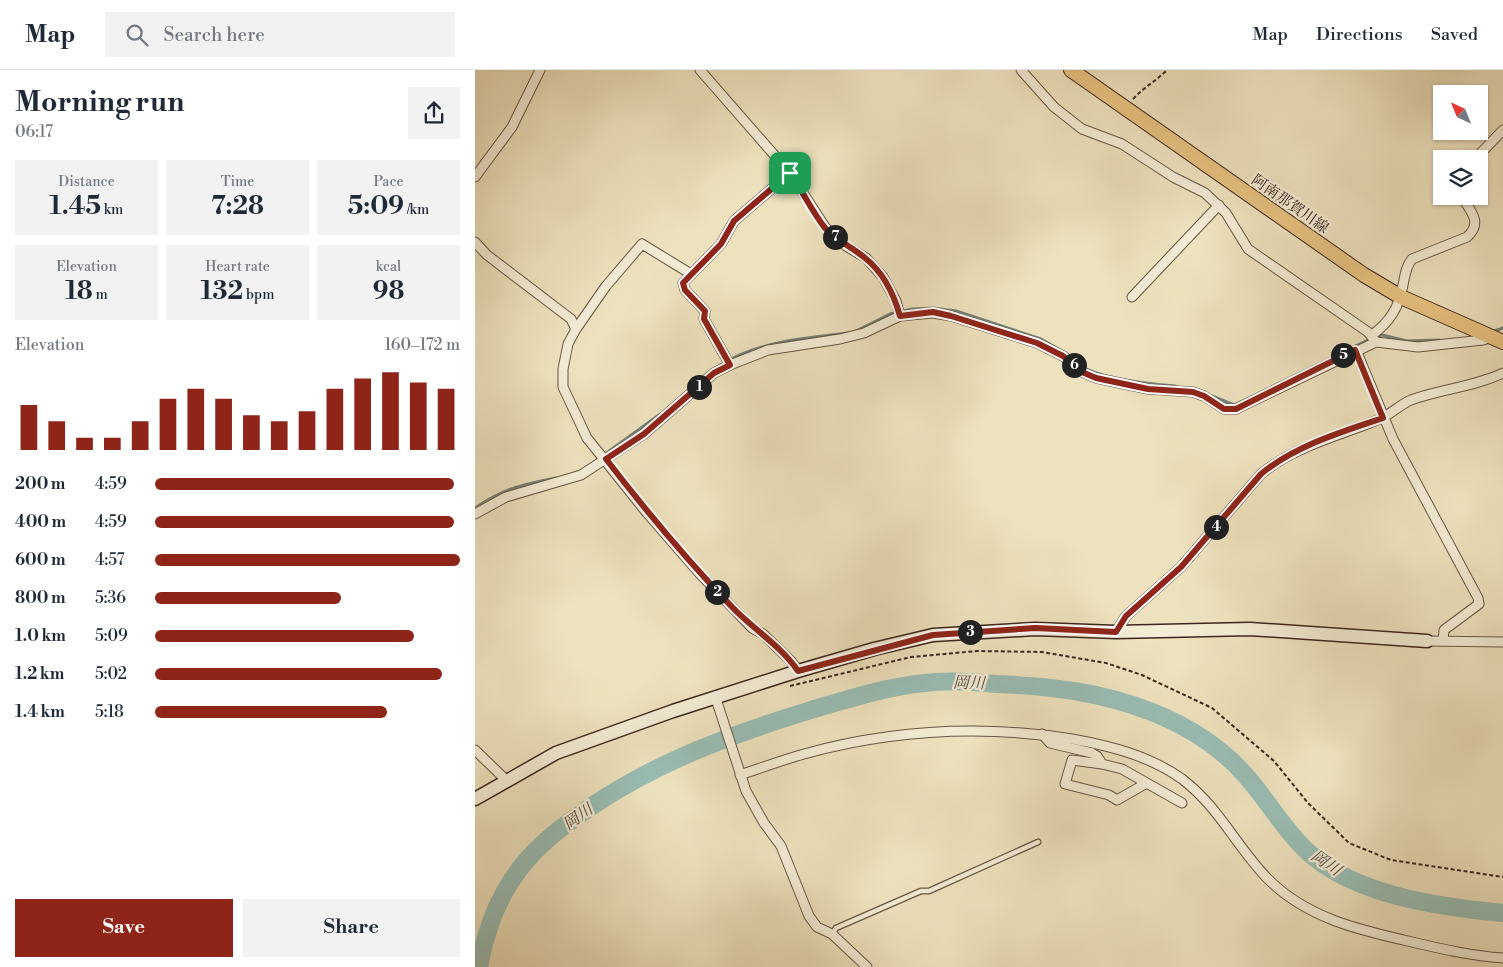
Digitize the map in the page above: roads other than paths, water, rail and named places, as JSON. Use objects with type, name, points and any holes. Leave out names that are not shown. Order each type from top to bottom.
[{"type":"main road","name":"阿南那賀川線","points":[[1071,70],[1364,275],[1401,296],[1497,339]]},
{"type":"street","points":[[475,177],[512,127],[540,70]]},
{"type":"street","points":[[700,70],[790,173],[825,227],[846,246],[866,258],[883,277],[896,301],[900,316]]},
{"type":"street","points":[[1021,70],[1054,107],[1076,125],[1098,136],[1122,144],[1173,177],[1205,194],[1219,205],[1248,248],[1374,338],[1418,347],[1497,339]]},
{"type":"street","points":[[1484,150],[1503,130]]},
{"type":"street","points":[[730,365],[704,319],[705,311],[685,290],[683,283],[721,244],[734,221],[790,173]]},
{"type":"street","points":[[1132,296],[1219,205]]},
{"type":"street","points":[[475,514],[506,497],[581,475],[644,434],[714,373],[730,365],[768,350],[840,340],[864,333],[900,316],[933,312],[951,316],[1037,343],[1063,356],[1082,372],[1096,378],[1148,389],[1193,392],[1204,396],[1224,409],[1236,409],[1355,350],[1374,338],[1390,319],[1401,296],[1407,264],[1412,259],[1467,237],[1474,231],[1477,224],[1467,205]]},
{"type":"street","points":[[475,242],[487,255],[571,319],[575,329]]},
{"type":"street","points":[[691,274],[642,244],[606,286],[575,329],[568,344],[563,369],[563,387],[575,417],[587,438],[606,459],[647,513],[700,574],[752,628],[763,634],[791,661],[798,671]]},
{"type":"street","points":[[1355,350],[1383,418],[1408,469],[1478,598],[1479,604],[1444,630],[1443,641]]},
{"type":"street","points":[[1116,632],[1126,616],[1181,567],[1261,474],[1273,464],[1336,434],[1383,418],[1411,400],[1468,386],[1503,373]]},
{"type":"street","points":[[475,799],[556,752],[715,696],[798,671],[933,635],[1035,628],[1116,632],[1250,629],[1427,641],[1503,642]]},
{"type":"street","points":[[715,696],[738,773],[764,823],[781,846],[809,916],[817,927],[832,934],[867,967]]},
{"type":"street","points":[[738,773],[804,754],[876,740],[933,732],[974,731],[1042,734],[1123,749],[1180,778],[1205,798],[1267,878],[1309,910],[1365,931],[1474,956],[1503,958]]},
{"type":"street","points":[[1042,734],[1050,743],[1092,753],[1097,756],[1102,764]]},
{"type":"street","points":[[475,750],[505,780]]},
{"type":"street","points":[[1145,784],[1117,800],[1109,795],[1065,784],[1072,760],[1102,764],[1122,769],[1138,777],[1145,784],[1160,789],[1182,803]]},
{"type":"lane","points":[[832,934],[836,928],[921,891],[929,892],[1038,842]]},
{"type":"waterway","points":[[854,332],[890,314],[912,309],[933,308],[956,311],[1041,339],[1067,354]]},
{"type":"waterway","points":[[1492,332],[1503,328]]},
{"type":"waterway","points":[[694,385],[711,371],[747,352],[786,341],[848,333]]},
{"type":"waterway","points":[[1212,396],[1234,405],[1370,339],[1382,335],[1407,341],[1439,340]]},
{"type":"waterway","points":[[1081,366],[1090,371],[1113,378],[1175,386]]},
{"type":"waterway","points":[[605,454],[659,415]]},
{"type":"waterway","points":[[475,508],[495,496],[514,488],[556,478]]},
{"type":"waterway","name":"岡川","points":[[479,967],[489,927],[499,903],[521,867],[544,842],[615,791],[697,750],[753,729],[867,694],[895,687],[933,682],[970,682],[1056,688],[1114,699],[1152,712],[1191,731],[1227,757],[1247,777],[1299,843],[1328,867],[1350,879],[1400,897],[1427,903],[1503,913]]}]
